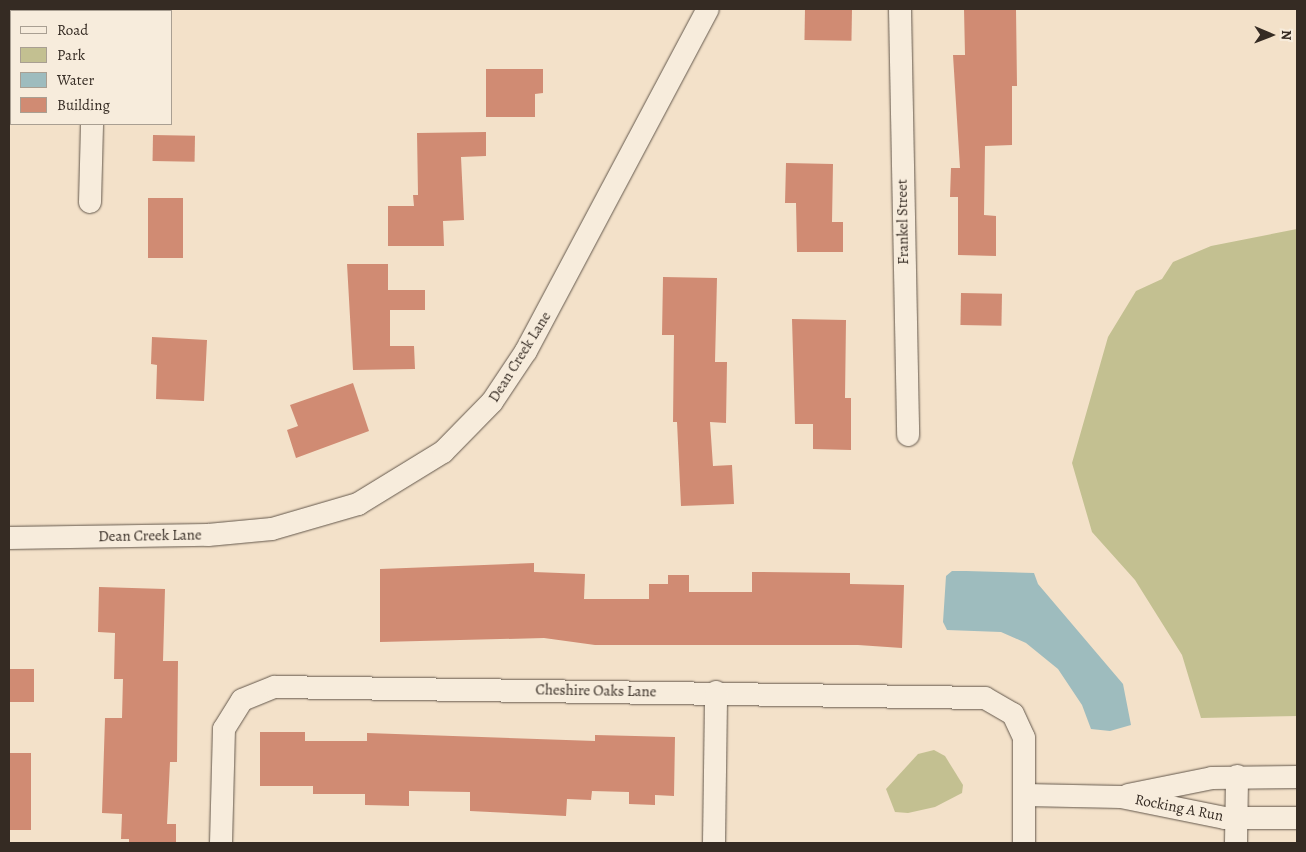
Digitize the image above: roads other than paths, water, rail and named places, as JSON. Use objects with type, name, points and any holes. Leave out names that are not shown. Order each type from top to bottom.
[{"type":"street","name":"Dean Creek Lane","points":[[9,538],[208,535],[272,529],[358,504],[443,452],[492,402],[526,351],[708,9]]},
{"type":"street","name":"Frankel Street","points":[[900,9],[908,435]]},
{"type":"street","points":[[90,202],[92,125]]},
{"type":"street","name":"Cheshire Oaks Lane","points":[[221,843],[224,729],[234,708],[257,691],[275,687],[716,692],[991,700],[1013,714],[1022,729],[1025,795],[1024,843]]},
{"type":"street","points":[[714,843],[716,692]]},
{"type":"street","points":[[1236,843],[1237,776]]},
{"type":"street","name":"Rocking A Run","points":[[1025,795],[1121,796],[1237,776],[1297,777]]},
{"type":"street","name":"Rocking A Run","points":[[1121,796],[1207,816],[1297,818]]},
{"type":"water","points":[[952,571],[1034,573],[1038,584],[1123,684],[1131,725],[1110,731],[1091,729],[1082,705],[1058,669],[1026,643],[1001,632],[947,630],[943,622],[946,576]]}]
